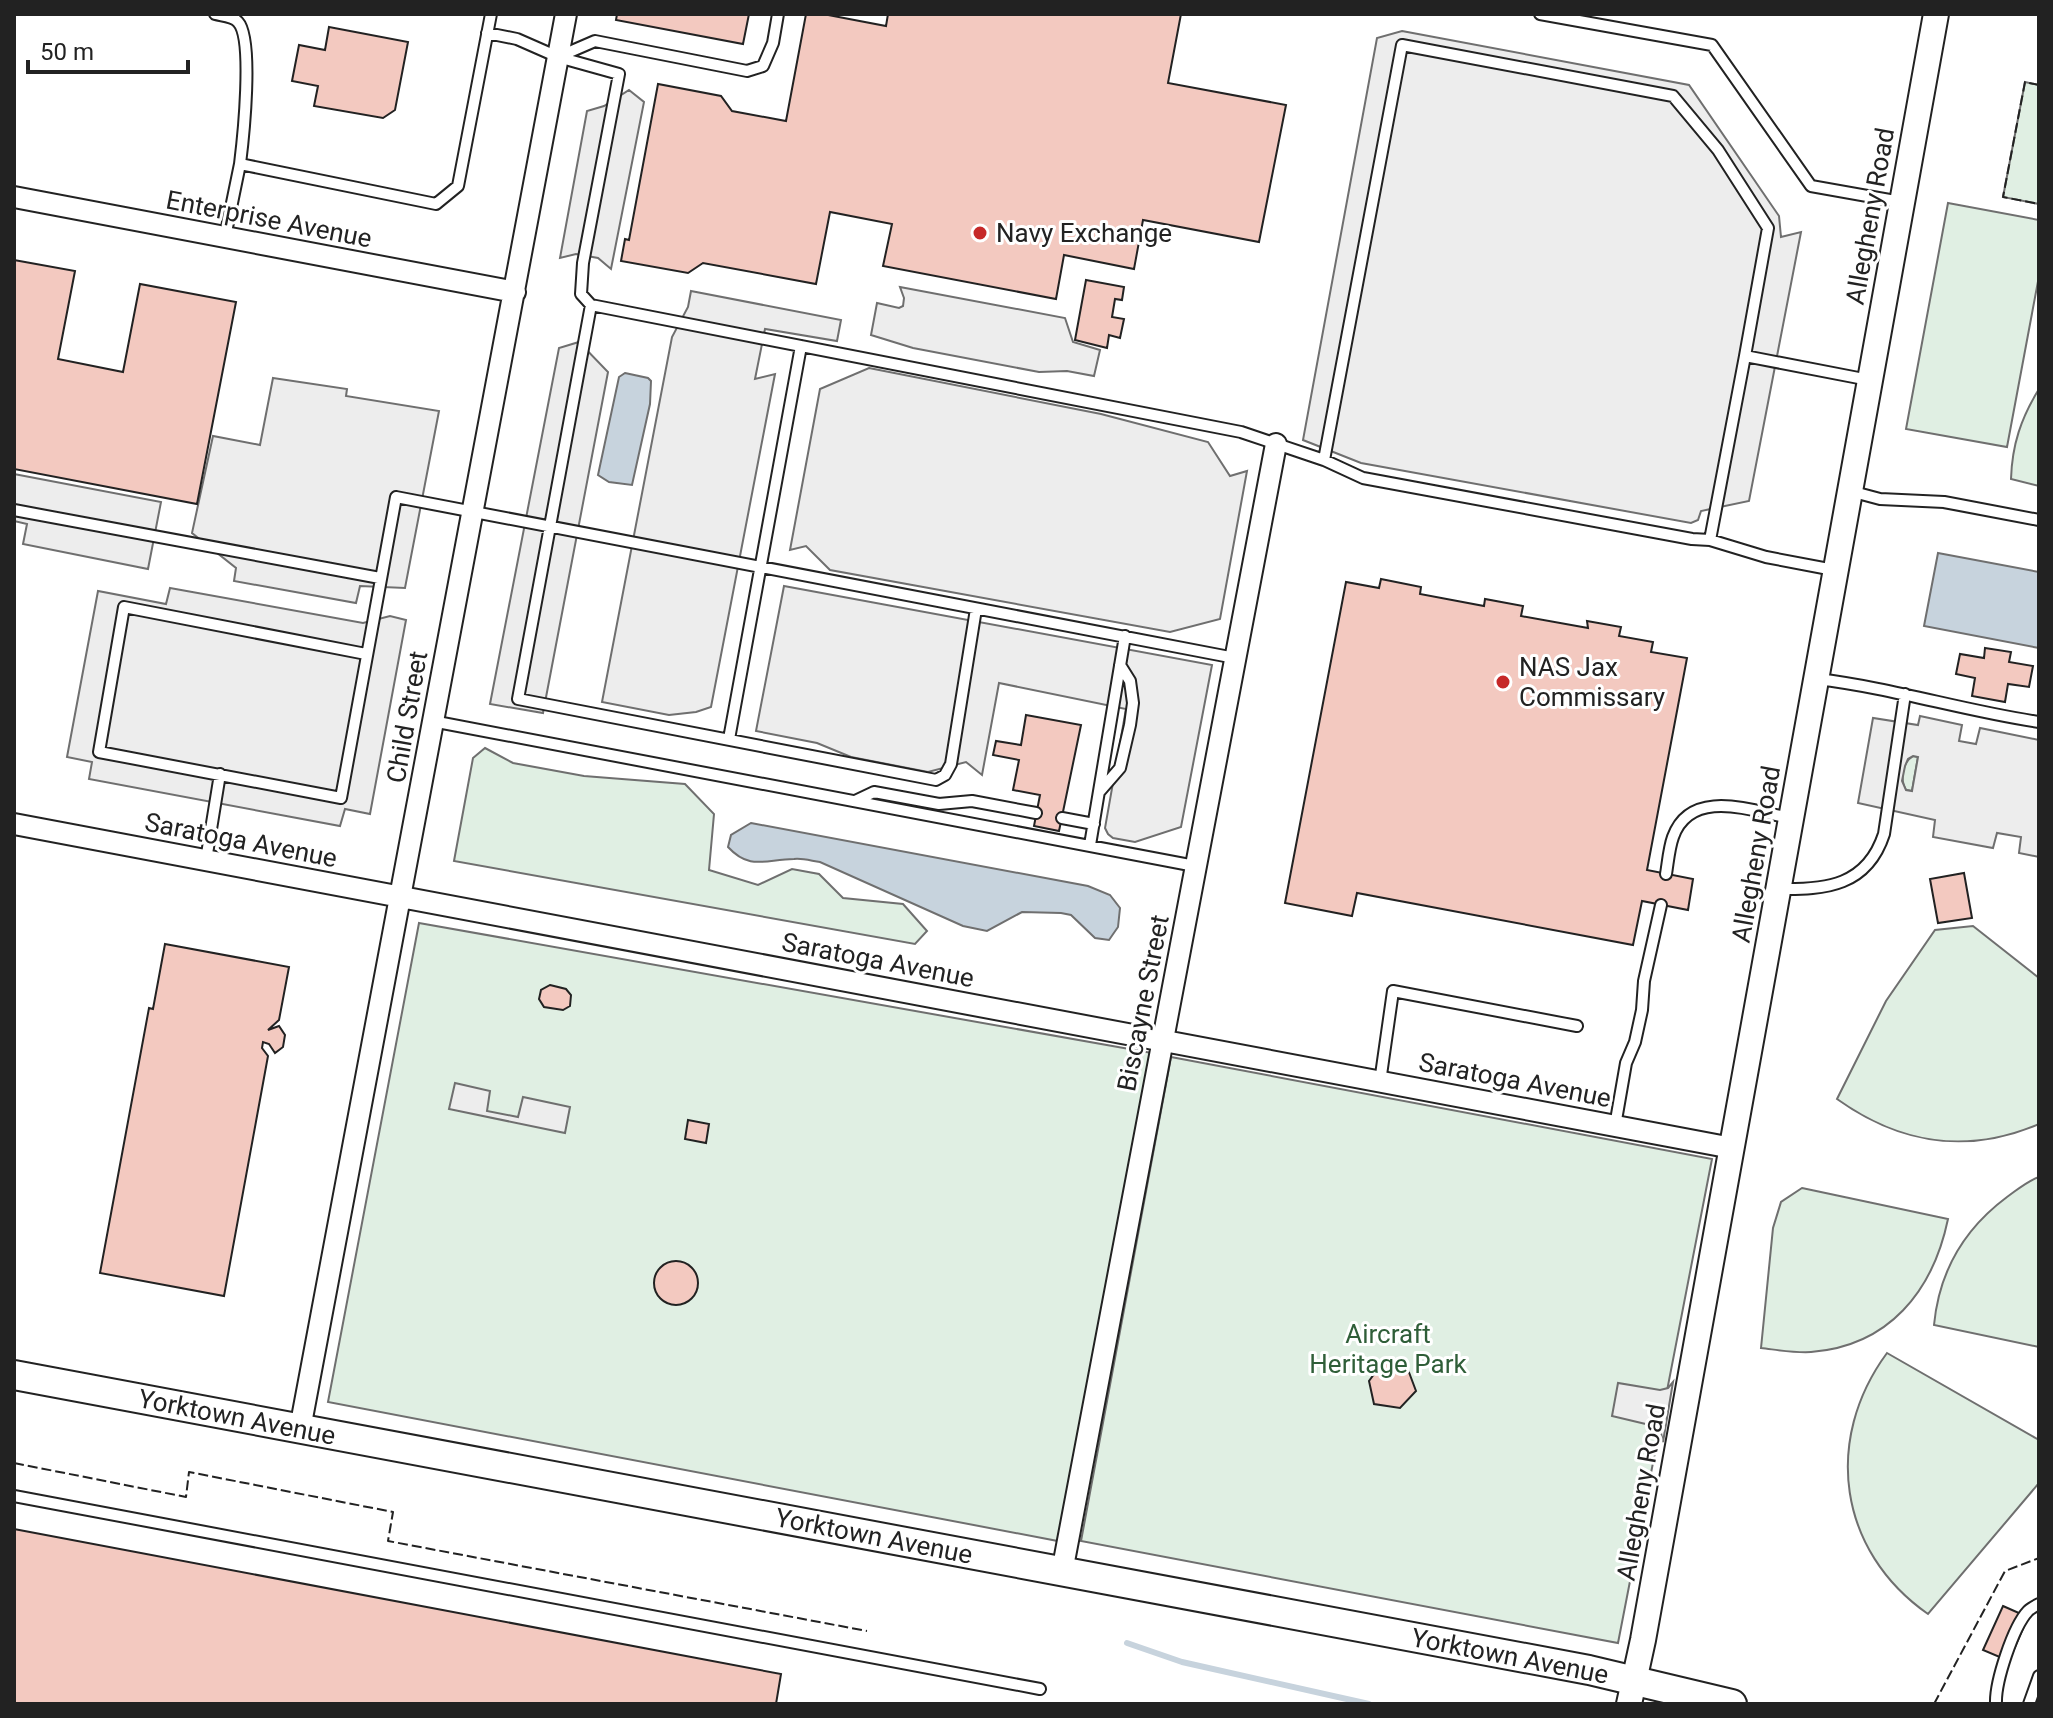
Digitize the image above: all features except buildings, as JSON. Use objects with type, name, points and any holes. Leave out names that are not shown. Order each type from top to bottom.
[{"type":"main road","name":"Yorktown Avenue","points":[[14,1375],[1062,1572],[1632,1692],[1732,1704]]},
{"type":"street","name":"Child Street","points":[[300,1429],[566,14]]},
{"type":"street","name":"Allegheny Road","points":[[1632,1692],[1936,14]]},
{"type":"street","name":"Enterprise Avenue","points":[[14,197],[515,292]]},
{"type":"street","name":"Biscayne Street","points":[[1062,1572],[1276,444]]},
{"type":"street","name":"Saratoga Avenue","points":[[14,824],[1732,1148]]},
{"type":"lane","points":[[215,14],[237,20],[243,30],[246,109],[240,164],[225,237]]},
{"type":"lane","points":[[240,164],[436,204],[458,186],[491,14]]},
{"type":"lane","points":[[558,57],[595,41],[747,71],[763,66],[773,43],[778,14]]},
{"type":"lane","points":[[1540,14],[1712,45],[1811,186],[1901,202]]},
{"type":"lane","points":[[487,33],[517,39],[558,57],[619,74],[583,263],[581,294],[591,305],[1241,432],[1324,460],[1363,478],[1710,540],[1766,557],[1834,570]]},
{"type":"lane","points":[[1324,460],[1402,45],[1673,96],[1718,150],[1768,228],[1710,540]]},
{"type":"lane","points":[[591,305],[518,699],[936,780],[945,775],[951,764],[976,609]]},
{"type":"lane","points":[[729,739],[801,346]]},
{"type":"lane","points":[[1745,356],[1869,380]]},
{"type":"lane","points":[[1848,491],[1880,499],[1944,502],[2039,520]]},
{"type":"lane","points":[[366,654],[124,607],[99,752],[341,798],[396,497],[1235,658]]},
{"type":"lane","points":[[14,510],[380,578]]},
{"type":"lane","points":[[1090,845],[1125,636]]},
{"type":"lane","points":[[1099,793],[1120,768],[1130,725],[1133,703],[1130,681],[1120,665]]},
{"type":"lane","points":[[1815,679],[1886,688],[1978,711],[2039,722]]},
{"type":"lane","points":[[1778,889],[1812,890],[1844,882],[1857,876],[1877,851],[1884,834],[1905,694]]},
{"type":"lane","points":[[432,721],[1195,866]]},
{"type":"lane","points":[[206,860],[220,774]]},
{"type":"lane","points":[[855,801],[874,792],[939,804],[972,801],[1036,813]]},
{"type":"lane","points":[[1666,874],[1673,837],[1684,817],[1697,809],[1717,805],[1790,818]]},
{"type":"lane","points":[[1062,818],[1094,824]]},
{"type":"lane","points":[[1615,1126],[1626,1063],[1635,1042],[1642,1010],[1644,981],[1661,905]]},
{"type":"lane","points":[[1380,1082],[1393,991],[1577,1026]]},
{"type":"lane","points":[[14,1496],[1040,1689]]},
{"type":"lane","points":[[1996,1704],[1999,1673],[2013,1640],[2027,1611],[2039,1604]]},
{"type":"lane","points":[[2029,1704],[2039,1676]]},
{"type":"green space","points":[[2025,82],[2039,85],[2039,204],[2003,197]]},
{"type":"green space","points":[[1948,203],[2039,220],[2039,276],[2007,447],[1906,429]]},
{"type":"green space","points":[[2039,389],[2039,486],[2011,479],[2019,432]]},
{"type":"green space","points":[[485,748],[513,763],[584,776],[685,784],[714,814],[709,870],[758,885],[792,869],[819,874],[843,898],[903,904],[927,931],[915,944],[454,861],[473,758]]},
{"type":"green space","points":[[1913,756],[1918,757],[1912,791],[1906,790],[1903,776],[1906,762]]},
{"type":"green space","points":[[419,923],[1152,1053],[1063,1542],[328,1402]]},
{"type":"green space","points":[[1973,926],[2039,978],[2039,1124],[1986,1140],[1934,1140],[1885,1126],[1837,1099],[1886,1001],[1935,930]]},
{"type":"green space","name":"Aircraft Heritage Park","points":[[1171,1057],[1712,1159],[1618,1643],[1081,1541]]},
{"type":"green space","points":[[2039,1177],[2039,1347],[1934,1325],[1941,1287],[1966,1238],[1992,1210],[2022,1186]]},
{"type":"green space","points":[[1802,1188],[1948,1219],[1941,1245],[1919,1291],[1885,1326],[1839,1348],[1805,1352],[1761,1348],[1773,1228],[1781,1202]]},
{"type":"green space","points":[[1887,1353],[2039,1440],[2039,1483],[1928,1614],[1898,1588],[1875,1559],[1859,1527],[1850,1492],[1848,1457],[1854,1422],[1867,1387]]},
{"type":"shaded area","points":[[1402,31],[1689,85],[1779,216],[1781,237],[1801,232],[1749,501],[1701,511],[1698,520],[1691,523],[1361,463],[1303,440],[1377,38]]},
{"type":"shaded area","points":[[629,90],[644,102],[611,269],[598,258],[576,254],[560,258],[587,111],[604,106]]},
{"type":"shaded area","points":[[900,287],[1065,318],[1073,342],[1100,350],[1094,376],[1067,371],[1039,372],[913,348],[871,335],[877,303],[899,308],[903,306]]},
{"type":"shaded area","points":[[691,291],[841,320],[837,341],[765,329],[755,379],[775,374],[711,707],[669,715],[602,702],[672,337],[688,307]]},
{"type":"shaded area","points":[[579,342],[608,372],[543,713],[490,704],[559,348]]},
{"type":"shaded area","points":[[869,368],[1101,414],[1208,442],[1230,476],[1247,471],[1220,619],[1170,632],[830,570],[806,546],[790,550],[820,389]]},
{"type":"shaded area","points":[[625,373],[651,381],[650,404],[632,485],[609,482],[598,475],[619,377]]},
{"type":"shaded area","points":[[273,378],[347,389],[346,396],[439,411],[405,588],[360,586],[356,603],[234,581],[236,568],[192,533],[213,436],[260,445]]},
{"type":"shaded area","points":[[14,474],[161,502],[148,569],[23,544],[27,524],[14,521]]},
{"type":"shaded area","points":[[1938,553],[2039,572],[2039,648],[1924,626]]},
{"type":"shaded area","points":[[784,586],[1212,665],[1181,827],[1135,842],[1113,838],[1105,828],[1126,709],[999,683],[982,775],[966,762],[928,772],[851,757],[817,743],[756,731]]},
{"type":"shaded area","points":[[170,588],[363,623],[390,616],[406,620],[370,814],[345,809],[340,826],[89,779],[92,762],[67,757],[98,591],[166,604]]},
{"type":"shaded area","points":[[1920,716],[1962,725],[1959,741],[1976,744],[1980,728],[2039,740],[2039,857],[2019,853],[2021,837],[1997,833],[1993,848],[1933,837],[1935,820],[1858,803],[1873,718],[1918,725]],"holes":[[[1918,757],[1912,791],[1906,790],[1902,781],[1905,766],[1908,759]]]},
{"type":"shaded area","points":[[751,823],[1088,886],[1110,895],[1120,908],[1118,927],[1109,940],[1095,938],[1071,915],[1022,912],[987,931],[963,926],[820,862],[797,859],[759,862],[744,859],[728,847],[731,835]]},
{"type":"shaded area","points":[[455,1083],[490,1091],[487,1111],[518,1117],[523,1097],[570,1107],[565,1133],[449,1109]]},
{"type":"shaded area","points":[[1673,1382],[1663,1442],[1660,1429],[1612,1416],[1618,1383],[1660,1390],[1668,1388]]},
{"type":"waterway","points":[[1127,1643],[1182,1662],[1369,1704]]},
{"type":"fence","points":[[2039,85],[2025,82],[2003,197],[2039,204]]},
{"type":"fence","points":[[14,1463],[186,1497],[189,1472],[393,1512],[388,1541],[867,1631]]},
{"type":"fence","points":[[1934,1704],[2005,1571],[2039,1558]]},
{"type":"place","name":"Navy Exchange","points":[[980,233]]},
{"type":"place","name":"NAS Jax Commissary","points":[[1503,682]]}]
